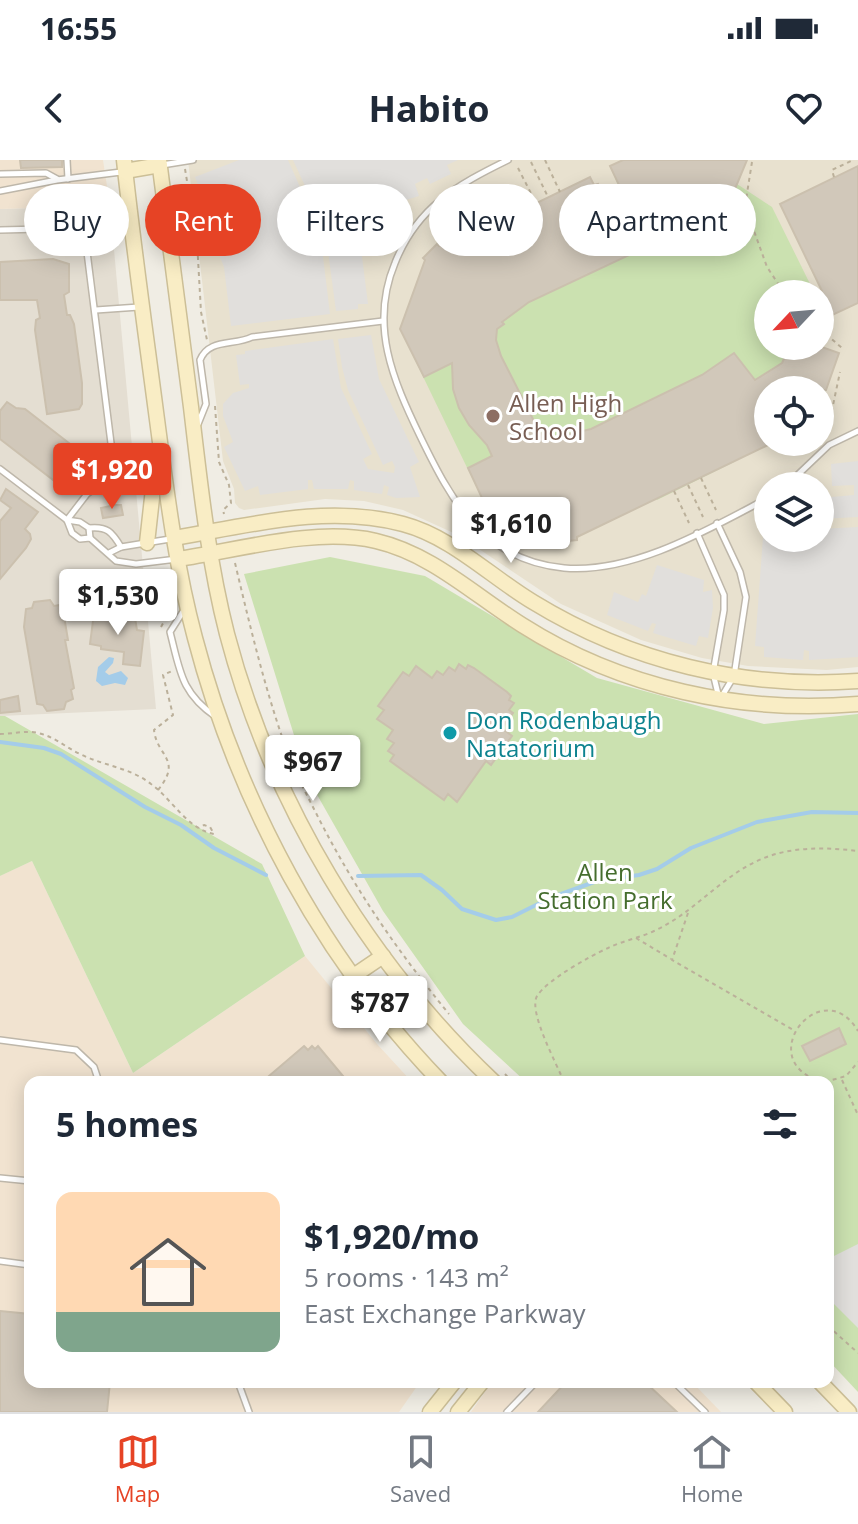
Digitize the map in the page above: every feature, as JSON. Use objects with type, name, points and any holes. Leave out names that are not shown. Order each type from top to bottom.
[{"type":"main road","points":[[435,1076],[401,1041],[352,977],[279,855],[247,788],[220,720],[180,604],[178,559],[164,477],[124,166],[160,163],[211,554],[233,656],[269,752],[326,869],[383,956],[436,1022],[498,1076]]},
{"type":"main road","points":[[147,543],[153,489],[164,477]]},
{"type":"main road","points":[[175,538],[305,516],[358,516],[417,529],[533,602],[592,634],[658,660],[734,676],[795,682],[858,681]]},
{"type":"main road","points":[[178,559],[313,537],[358,538],[407,551],[436,565],[522,625],[573,653],[650,683],[720,699],[787,706],[858,704]]},
{"type":"main road","points":[[456,579],[469,559]]},
{"type":"main road","points":[[352,977],[383,956]]},
{"type":"main road","points":[[430,1412],[449,1388]]},
{"type":"main road","points":[[458,1412],[477,1388]]},
{"type":"main road","points":[[762,1388],[785,1412]]},
{"type":"main road","points":[[826,1388],[849,1412]]},
{"type":"lane","points":[[67,160],[68,179]]},
{"type":"lane","points":[[160,163],[193,160]]},
{"type":"lane","points":[[508,160],[461,183],[418,222],[392,269],[385,294],[383,321],[391,373],[443,482],[465,516],[500,545],[543,564],[584,568],[637,560],[754,505]]},
{"type":"lane","points":[[0,191],[124,166]]},
{"type":"lane","points":[[0,174],[46,173],[57,180]]},
{"type":"lane","points":[[0,230],[84,228],[115,475],[87,494],[67,520]]},
{"type":"lane","points":[[96,310],[143,306]]},
{"type":"lane","points":[[194,433],[206,404],[202,356],[214,345],[252,337],[383,321]]},
{"type":"lane","points":[[801,472],[829,445],[858,431]]},
{"type":"lane","points":[[0,469],[67,520],[80,522],[89,528],[100,527],[111,531],[121,547]]},
{"type":"lane","points":[[67,520],[72,533],[80,539],[90,538],[116,561],[136,564],[178,559]]},
{"type":"lane","points":[[717,523],[740,572],[746,597],[734,676],[720,699]]},
{"type":"lane","points":[[89,528],[90,538]]},
{"type":"lane","points":[[697,533],[724,595],[713,673],[720,699]]},
{"type":"lane","points":[[109,553],[121,547],[175,538]]},
{"type":"lane","points":[[180,604],[170,632],[187,692],[220,720]]},
{"type":"lane","points":[[0,1040],[76,1050],[94,1067],[97,1076]]},
{"type":"lane","points":[[0,1178],[24,1180]]},
{"type":"lane","points":[[0,1261],[24,1264]]},
{"type":"lane","points":[[240,1388],[249,1412]]},
{"type":"lane","points":[[507,1412],[530,1388]]},
{"type":"lane","points":[[680,1388],[705,1412]]},
{"type":"path","points":[[545,160],[559,190]]},
{"type":"path","points":[[834,177],[832,170],[853,160]]},
{"type":"path","points":[[531,162],[548,197]]},
{"type":"path","points":[[752,162],[745,206],[767,267],[776,280]]},
{"type":"path","points":[[518,168],[526,184]]},
{"type":"path","points":[[834,341],[842,348]]},
{"type":"path","points":[[834,400],[840,372]]},
{"type":"path","points":[[701,478],[716,510]]},
{"type":"path","points":[[688,485],[703,517]]},
{"type":"path","points":[[674,491],[689,523]]},
{"type":"path","points":[[234,562],[287,752],[307,795],[362,895],[400,953],[449,1015]]},
{"type":"path","points":[[162,579],[171,593]]},
{"type":"path","points":[[161,634],[161,626],[180,604]]},
{"type":"path","points":[[158,790],[170,767],[154,730],[173,715],[163,675],[173,671]]},
{"type":"path","points":[[0,734],[32,732],[53,737],[78,754],[126,770],[158,790],[199,828]]},
{"type":"path","points":[[562,1076],[534,1010],[536,997],[549,983],[607,948],[654,931],[688,912],[755,862],[800,849],[858,851]]},
{"type":"path","points":[[672,960],[688,912]]},
{"type":"path","points":[[636,938],[795,1031]]},
{"type":"path","points":[[810,1076],[795,1064],[791,1042],[795,1031],[810,1015],[833,1011],[844,1015],[858,1031]]},
{"type":"path","points":[[834,1080],[855,1068],[858,1062]]},
{"type":"path","points":[[841,1078],[858,1115]]},
{"type":"path","points":[[834,1331],[858,1353]]},
{"type":"shaded area","points":[[0,160],[103,160],[107,184],[24,184],[24,208],[0,209]]},
{"type":"shaded area","name":"Allen High School","points":[[188,160],[858,160],[858,667],[827,670],[748,666],[702,658],[641,640],[561,604],[458,535],[403,510],[364,501],[325,499],[244,510],[235,503],[234,489],[223,461],[199,256],[261,256],[261,184],[191,184]]},
{"type":"shaded area","points":[[239,160],[288,160],[299,184],[277,184],[277,256],[323,256],[330,314],[231,326],[224,267],[220,256],[261,256],[261,184],[198,184],[195,177]]},
{"type":"shaded area","points":[[293,160],[458,160],[447,165],[451,174],[430,184],[427,178],[415,184],[419,196],[413,198],[413,184],[304,184]]},
{"type":"shaded area","points":[[24,208],[24,256],[115,256],[156,709],[0,716],[0,209]]},
{"type":"shaded area","points":[[329,256],[362,256],[368,304],[358,304],[358,309],[336,311]]},
{"type":"shaded area","points":[[371,335],[379,379],[419,462],[410,467],[420,497],[396,498],[387,495],[389,487],[384,485],[382,494],[354,490],[354,481],[350,480],[348,489],[314,489],[312,480],[308,480],[308,489],[260,495],[258,486],[245,491],[224,447],[233,442],[223,416],[223,404],[233,393],[249,388],[249,384],[240,385],[236,355],[245,354],[245,351],[333,339],[341,388],[372,454],[363,459],[368,469],[394,473],[392,461],[383,465],[348,390],[342,367],[338,339]]},
{"type":"shaded area","points":[[858,461],[858,517],[834,518],[834,497],[854,495],[854,485],[834,486],[831,464]]},
{"type":"shaded area","points":[[858,527],[858,657],[809,660],[809,651],[804,650],[803,660],[764,657],[764,647],[755,646],[762,552],[834,552],[834,528]]},
{"type":"shaded area","points":[[657,565],[704,580],[703,592],[712,590],[713,608],[708,638],[699,636],[696,646],[653,633],[656,624],[652,623],[648,631],[607,615],[614,592],[638,602],[642,594],[646,596]]},
{"type":"shaded area","points":[[32,861],[133,1073],[305,956],[406,1076],[24,1076],[24,1388],[416,1388],[399,1412],[0,1412],[0,876]]},
{"type":"shaded area","points":[[858,1244],[858,1328],[834,1304],[834,1256]]},
{"type":"shaded area","points":[[488,1388],[698,1388],[721,1412],[471,1412]]},
{"type":"green space","points":[[746,161],[737,184],[618,184],[610,166]]},
{"type":"green space","points":[[590,177],[594,184],[576,184]]},
{"type":"green space","points":[[559,192],[559,256],[756,256],[756,196],[772,207],[808,280],[754,280],[754,360],[834,360],[834,351],[839,353],[831,376],[754,376],[754,452],[739,459],[733,448],[728,450],[734,462],[657,500],[651,488],[637,494],[642,506],[577,540],[557,542],[556,538],[489,513],[400,329],[425,261],[423,258],[429,252],[429,256],[543,256],[543,200]]},
{"type":"green space","name":"Allen Station Park","points":[[330,557],[425,576],[597,678],[764,724],[858,714],[858,1392],[834,1366],[834,1076],[519,1076],[463,1024],[383,911],[307,777],[244,574]]},
{"type":"green space","points":[[0,716],[5,716],[262,864],[305,956],[133,1073],[32,861],[0,876]]},
{"type":"water","points":[[109,657],[114,658],[113,663],[105,672],[109,675],[121,671],[128,678],[125,685],[115,683],[102,686],[96,681],[98,667]]},
{"type":"building","points":[[20,160],[62,160],[62,167],[21,168]]},
{"type":"building","points":[[623,160],[747,160],[737,184],[619,184],[610,166]]},
{"type":"building","points":[[858,166],[858,303],[834,314],[834,280],[817,280],[780,204]]},
{"type":"building","points":[[590,177],[594,184],[576,184]]},
{"type":"building","points":[[559,192],[559,256],[627,256],[529,302],[497,329],[496,340],[501,356],[540,433],[554,438],[591,429],[702,375],[734,353],[754,379],[754,452],[577,537],[577,540],[557,542],[489,513],[468,468],[492,456],[459,408],[453,389],[452,363],[424,377],[400,329],[425,260],[423,258],[429,252],[429,256],[543,256],[543,200]]},
{"type":"building","points":[[53,259],[69,264],[69,292],[64,295],[67,315],[74,324],[82,404],[79,409],[47,414],[35,330],[36,320],[40,318],[37,300],[0,300],[0,262]]},
{"type":"building","points":[[834,351],[839,353],[831,376],[761,376],[783,360],[834,360]]},
{"type":"building","points":[[7,402],[25,409],[87,457],[84,460],[94,469],[76,492],[61,486],[0,439],[0,411]]},
{"type":"building","points":[[6,489],[38,512],[25,529],[31,539],[26,548],[0,579],[0,521],[11,508],[0,500]]},
{"type":"building","points":[[121,505],[123,515],[103,518],[101,508]]},
{"type":"building","points":[[50,600],[54,606],[60,605],[64,616],[74,688],[71,690],[73,699],[66,702],[64,709],[47,711],[43,705],[37,704],[24,627],[26,609],[32,608],[34,602]]},
{"type":"building","points":[[94,613],[135,618],[137,630],[144,631],[140,666],[123,664],[124,652],[90,644]]},
{"type":"building","name":"Don Rodenbaugh Natatorium","points":[[459,664],[466,669],[468,665],[474,668],[507,692],[511,696],[509,700],[514,703],[509,710],[513,713],[502,728],[512,736],[491,765],[486,761],[457,802],[448,794],[444,800],[390,761],[394,755],[388,751],[394,743],[387,739],[393,730],[377,719],[384,710],[378,706],[403,672],[409,676],[416,666],[432,678],[437,671],[443,675],[449,667],[455,671]]},
{"type":"building","points":[[18,696],[20,711],[0,713],[0,700]]},
{"type":"building","points":[[839,1028],[846,1044],[810,1061],[802,1046]]},
{"type":"building","points":[[304,1046],[308,1050],[318,1046],[343,1076],[269,1076]]},
{"type":"building","points":[[0,1311],[24,1313],[24,1388],[109,1388],[107,1412],[0,1412]]},
{"type":"building","points":[[560,1388],[651,1388],[677,1412],[538,1412]]},
{"type":"waterway","points":[[0,742],[44,748],[61,754],[214,848],[266,875]]},
{"type":"waterway","points":[[358,876],[421,875],[462,909],[496,920],[512,917],[550,898],[597,881],[657,869],[691,848],[757,822],[812,812],[858,813]]},
{"type":"place","name":"Allen High School","points":[[493,416]]},
{"type":"place","name":"Don Rodenbaugh Natatorium","points":[[450,733]]}]
